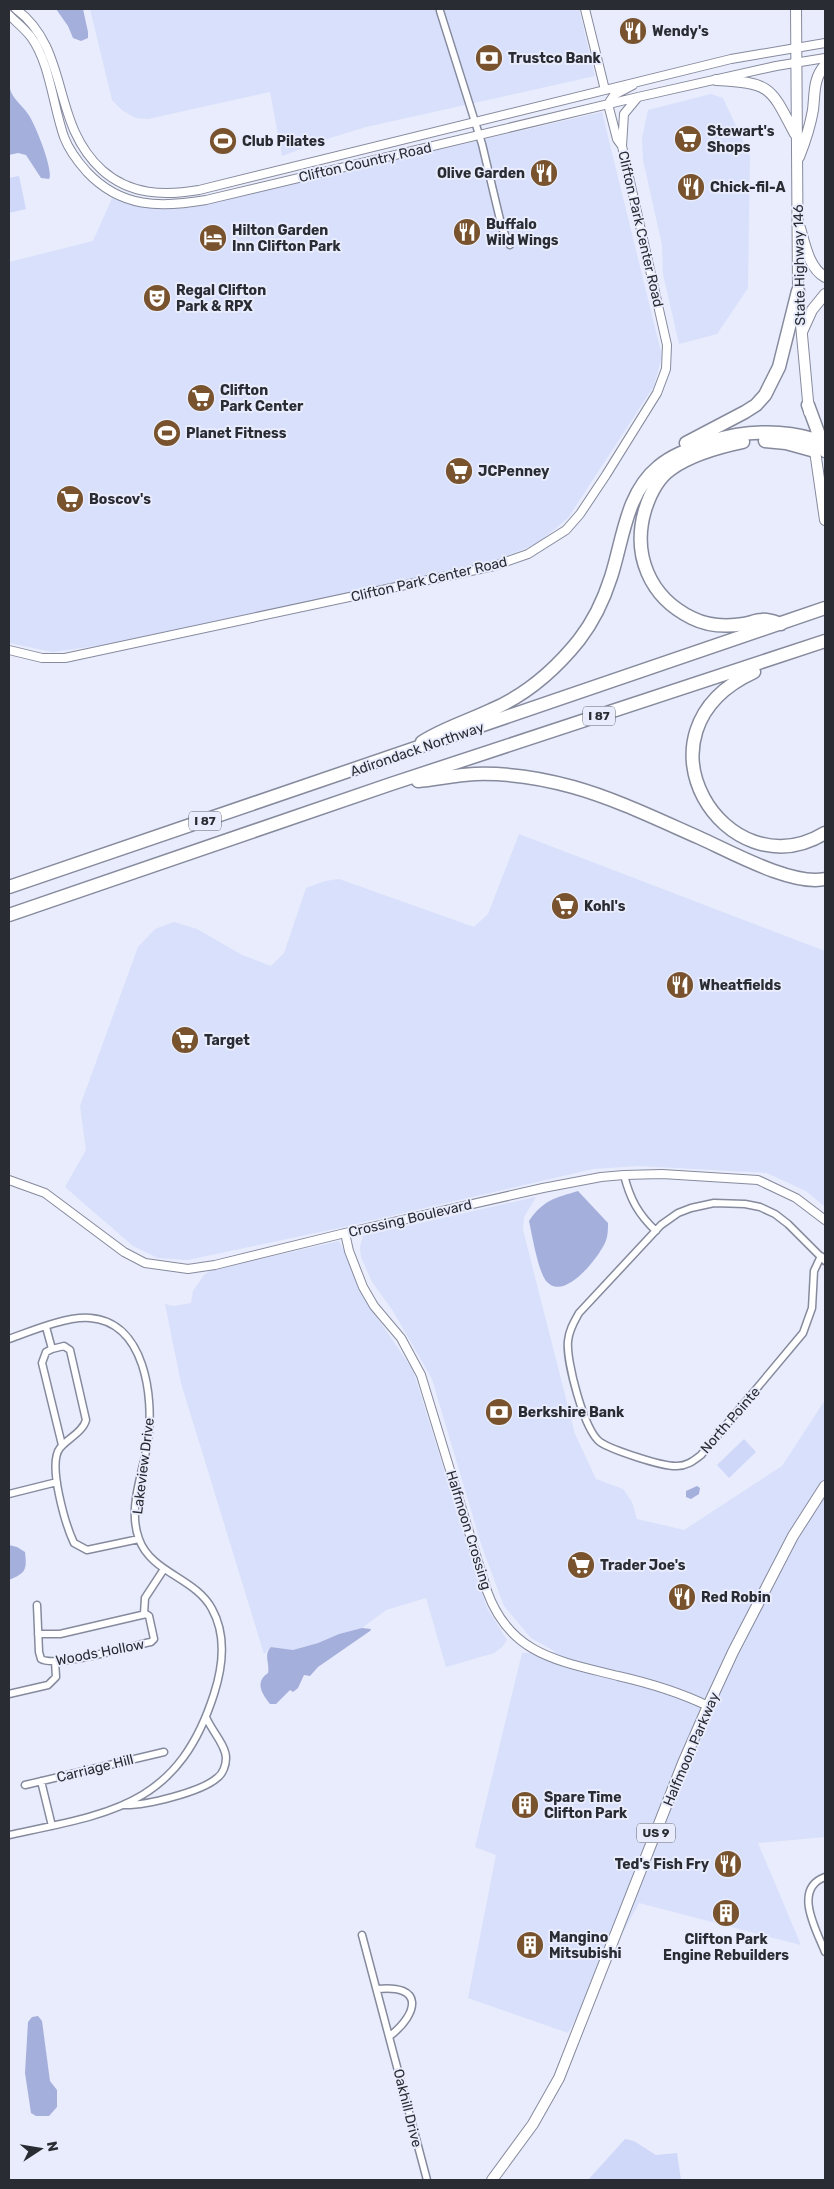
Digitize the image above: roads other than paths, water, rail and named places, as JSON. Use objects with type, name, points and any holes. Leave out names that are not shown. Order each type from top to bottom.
[{"type":"highway","points":[[402,755],[437,732],[493,710],[526,690],[547,676],[580,639],[602,601],[638,492],[668,454],[746,412],[756,405],[764,395],[779,367],[798,291]]},
{"type":"highway","points":[[808,405],[818,447]]},
{"type":"highway","points":[[658,467],[677,454],[720,439],[739,435],[789,434],[818,447]]},
{"type":"highway","points":[[781,624],[763,619],[744,624],[715,625],[699,622],[675,608],[662,596],[644,566],[640,546],[640,526],[648,500],[657,483],[670,469],[688,459],[723,447],[758,440],[818,447]]},
{"type":"highway","name":"Adirondack Northway","points":[[9,887],[402,755],[822,610]]},
{"type":"highway","name":"Adirondack Northway","points":[[9,915],[391,784],[824,641]]},
{"type":"highway","points":[[808,647],[742,678],[711,701],[695,734],[692,766],[702,796],[712,812],[726,826],[738,834],[754,841],[783,847],[812,841],[825,833]]},
{"type":"highway","points":[[391,784],[475,774],[529,777],[574,787],[621,804],[769,869],[808,880],[825,879]]},
{"type":"main road","name":"State Highway 146","points":[[796,9],[798,291],[808,405]]},
{"type":"main road","points":[[797,163],[808,135],[817,76],[825,65]]},
{"type":"main road","points":[[716,80],[750,82],[765,88],[778,103],[797,137]]},
{"type":"main road","points":[[798,218],[808,254],[818,272],[825,277]]},
{"type":"main road","points":[[801,335],[812,310],[825,294]]},
{"type":"main road","points":[[818,447],[825,520]]},
{"type":"main road","name":"Halfmoon Parkway","points":[[492,2180],[533,2124],[559,2078],[683,1763],[708,1706],[733,1652],[793,1536],[825,1486]]},
{"type":"street","name":"Clifton Country Road","points":[[16,9],[33,24],[45,44],[57,72],[72,129],[80,146],[92,161],[108,176],[126,186],[146,192],[171,194],[199,190],[731,59],[825,43]]},
{"type":"street","points":[[585,9],[605,90]]},
{"type":"street","points":[[440,11],[479,135],[502,228],[510,245]]},
{"type":"street","name":"Clifton Country Road","points":[[9,16],[30,36],[41,56],[65,139],[76,160],[95,180],[110,191],[128,200],[154,205],[180,205],[206,200],[638,97],[797,62],[825,58]]},
{"type":"street","points":[[608,104],[614,95],[640,81]]},
{"type":"street","points":[[622,146],[624,114],[638,97]]},
{"type":"street","name":"Clifton Park Center Road","points":[[9,650],[42,658],[65,658],[464,573],[494,566],[528,554],[566,530],[580,514],[606,475],[657,393],[668,359],[659,304],[622,146],[617,139],[608,104]]},
{"type":"street","name":"Crossing Boulevard","points":[[9,1180],[45,1193],[124,1252],[145,1263],[188,1269],[215,1265],[543,1188],[601,1177],[624,1175],[671,1174],[758,1180],[796,1198],[825,1220]]},
{"type":"street","points":[[624,1175],[631,1199],[637,1211],[656,1231]]},
{"type":"street","name":"North Pointe","points":[[714,1203],[745,1204],[760,1207],[775,1214],[808,1242],[823,1258],[814,1271],[814,1293],[808,1322],[794,1345],[701,1455],[690,1464],[666,1465],[600,1442],[593,1433],[582,1410],[572,1376],[568,1343],[570,1330],[579,1313],[656,1231],[678,1213],[691,1208],[714,1203]]},
{"type":"street","name":"Halfmoon Crossing","points":[[346,1233],[349,1251],[363,1286],[374,1306],[401,1338],[421,1375],[487,1591],[494,1609],[503,1622],[528,1646],[547,1657],[648,1683],[688,1696],[708,1706]]},
{"type":"street","name":"Lakeview Drive","points":[[9,1339],[78,1318],[90,1318],[107,1322],[122,1332],[135,1348],[142,1362],[146,1381],[150,1428],[137,1496],[136,1529],[139,1539],[151,1558],[204,1597],[218,1621],[222,1648],[221,1666],[206,1717],[191,1747],[175,1769],[146,1794],[121,1805],[52,1826],[9,1835]]},
{"type":"street","points":[[46,1327],[52,1348]]},
{"type":"street","points":[[62,1445],[42,1363],[46,1352],[52,1348],[64,1346],[70,1350],[86,1420],[84,1426],[62,1445],[55,1456],[57,1482],[71,1536],[76,1545],[83,1549],[92,1549],[139,1539]]},
{"type":"street","points":[[9,1494],[57,1482]]},
{"type":"street","points":[[144,1614],[145,1598],[164,1569]]},
{"type":"street","name":"Woods Hollow","points":[[37,1605],[38,1634],[41,1659],[46,1662],[56,1662],[150,1642],[154,1638],[150,1618],[144,1614],[60,1634],[38,1634]]},
{"type":"street","points":[[9,1694],[50,1683],[56,1677],[56,1662]]},
{"type":"street","points":[[121,1805],[133,1806],[159,1801],[211,1783],[221,1775],[225,1763],[225,1751],[213,1733],[206,1717]]},
{"type":"street","name":"Carriage Hill","points":[[52,1826],[41,1782],[164,1752]]},
{"type":"street","points":[[25,1785],[41,1782]]},
{"type":"street","points":[[825,1877],[814,1884],[809,1893],[808,1900],[810,1912],[825,1952]]},
{"type":"street","name":"Oakhill Drive","points":[[362,1934],[427,2180]]},
{"type":"street","points":[[377,1989],[401,1989],[410,1995],[412,2001],[412,2007],[407,2018],[390,2036]]},
{"type":"place","name":"Wendy's","points":[[633,31]]},
{"type":"place","name":"Trustco Bank","points":[[489,58]]},
{"type":"place","name":"Stewart's Shops","points":[[688,139]]},
{"type":"place","name":"Club Pilates","points":[[223,141]]},
{"type":"place","name":"Olive Garden","points":[[544,173]]},
{"type":"place","name":"Chick-fil-A","points":[[691,187]]},
{"type":"place","name":"Buffalo Wild Wings","points":[[467,232]]},
{"type":"place","name":"Hilton Garden Inn Clifton Park","points":[[213,238]]},
{"type":"place","name":"Regal Clifton Park & RPX","points":[[157,298]]},
{"type":"place","name":"Clifton Park Center","points":[[201,398]]},
{"type":"place","name":"Planet Fitness","points":[[167,433]]},
{"type":"place","name":"JCPenney","points":[[459,471]]},
{"type":"place","name":"Boscov's","points":[[70,499]]},
{"type":"place","name":"Kohl's","points":[[565,906]]},
{"type":"place","name":"Wheatfields","points":[[680,985]]},
{"type":"place","name":"Target","points":[[185,1040]]},
{"type":"place","name":"Berkshire Bank","points":[[499,1412]]},
{"type":"place","name":"Trader Joe's","points":[[581,1565]]},
{"type":"place","name":"Red Robin","points":[[682,1597]]},
{"type":"place","name":"Spare Time Clifton Park","points":[[525,1805]]},
{"type":"place","name":"Ted's Fish Fry","points":[[728,1864]]},
{"type":"place","name":"Clifton Park Engine Rebuilders","points":[[726,1913]]},
{"type":"place","name":"Mangino Mitsubishi","points":[[530,1945]]}]
